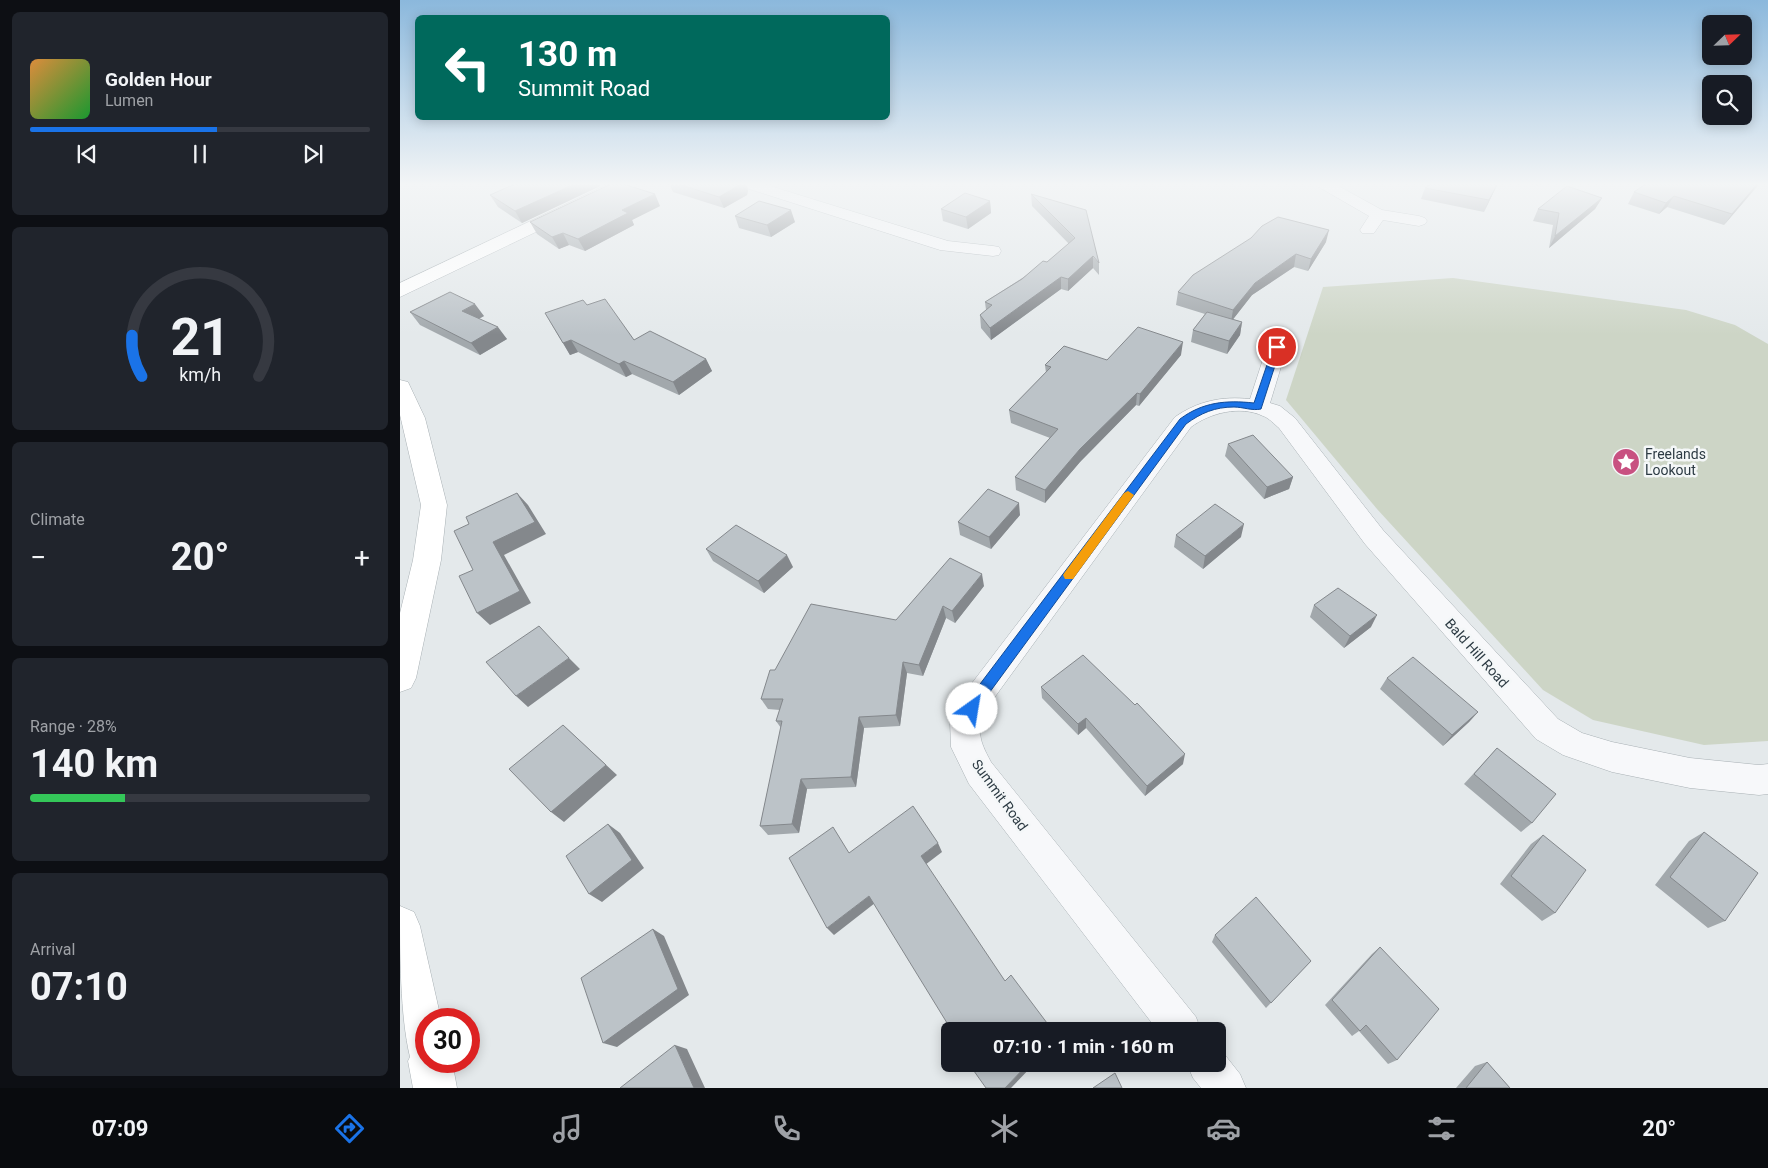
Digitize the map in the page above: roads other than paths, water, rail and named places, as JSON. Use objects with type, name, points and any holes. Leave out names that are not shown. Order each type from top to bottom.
[{"type":"street","points":[[400,291],[519,234]]},
{"type":"street","points":[[907,234],[946,246],[994,251]]},
{"type":"street","points":[[1258,407],[1277,347]]},
{"type":"street","points":[[400,387],[413,418],[434,505],[427,560],[400,678]]},
{"type":"street","name":"Summit Road","points":[[1175,1022],[980,773],[966,747],[965,721],[979,696],[1183,422],[1197,412],[1215,406],[1234,404],[1258,407]]},
{"type":"street","name":"Bald Hill Road","points":[[1258,407],[1272,411],[1287,423],[1374,537],[1547,729],[1574,744],[1612,756],[1690,773],[1759,780],[1768,779]]},
{"type":"street","points":[[400,926],[418,1008]]},
{"type":"street","points":[[1214,1072],[1226,1088]]},
{"type":"street","points":[[432,1073],[435,1088]]},
{"type":"place","name":"Freelands Lookout","points":[[1626,462]]}]
